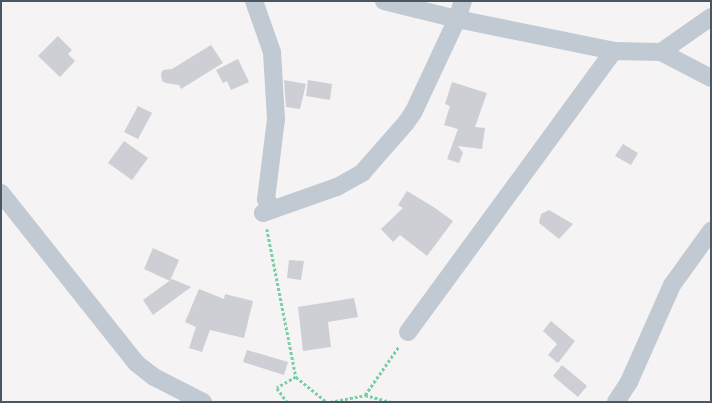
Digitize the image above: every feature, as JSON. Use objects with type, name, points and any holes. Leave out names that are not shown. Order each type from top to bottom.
[{"type":"street","points":[[254,1],[272,52],[276,119],[266,199],[272,208],[264,213]]},
{"type":"street","points":[[384,1],[457,19],[614,51],[661,52],[711,78]]},
{"type":"street","points":[[264,213],[337,187],[362,173],[414,110],[457,19],[463,1]]},
{"type":"street","points":[[661,52],[711,17]]},
{"type":"street","points":[[408,332],[614,51]]},
{"type":"street","points":[[1,192],[136,363],[154,377],[203,402]]},
{"type":"street","points":[[616,402],[629,382],[672,285],[711,230]]},
{"type":"path","points":[[264,213],[296,377],[326,402]]},
{"type":"path","points":[[365,395],[408,332]]},
{"type":"path","points":[[286,402],[277,388],[296,377]]},
{"type":"path","points":[[330,402],[365,395],[392,402]]},
{"type":"building","points":[[58,36],[72,50],[68,54],[75,61],[60,77],[38,56]]},
{"type":"building","points":[[211,45],[223,63],[181,89],[179,85],[162,81],[161,74],[163,70],[172,69]]},
{"type":"building","points":[[238,59],[249,82],[231,90],[227,81],[223,83],[216,70]]},
{"type":"building","points":[[284,80],[306,84],[300,109],[286,107]]},
{"type":"building","points":[[308,80],[332,84],[330,100],[306,96]]},
{"type":"building","points":[[452,82],[487,93],[475,127],[485,128],[482,149],[458,146],[463,153],[459,163],[447,159],[458,129],[444,125],[450,106],[445,104]]},
{"type":"building","points":[[138,106],[152,113],[138,139],[124,132]]},
{"type":"building","points":[[124,141],[148,158],[132,180],[108,163]]},
{"type":"building","points":[[623,144],[638,153],[631,165],[615,156]]},
{"type":"building","points":[[407,191],[453,221],[427,256],[400,235],[393,242],[381,229],[403,208],[398,205]]},
{"type":"building","points":[[549,210],[573,224],[559,239],[539,223],[541,214]]},
{"type":"building","points":[[153,248],[179,260],[170,281],[144,269]]},
{"type":"building","points":[[289,260],[304,261],[301,280],[287,278]]},
{"type":"building","points":[[172,279],[191,287],[153,315],[143,300]]},
{"type":"building","points":[[199,289],[224,299],[225,294],[253,301],[244,338],[210,330],[202,352],[189,348],[196,327],[185,322]]},
{"type":"building","points":[[354,298],[358,317],[328,322],[331,347],[303,351],[298,307]]},
{"type":"building","points":[[551,321],[575,341],[558,363],[548,355],[557,344],[543,331]]},
{"type":"building","points":[[247,350],[288,362],[284,375],[243,362]]},
{"type":"building","points":[[562,365],[587,386],[578,397],[553,376]]}]
